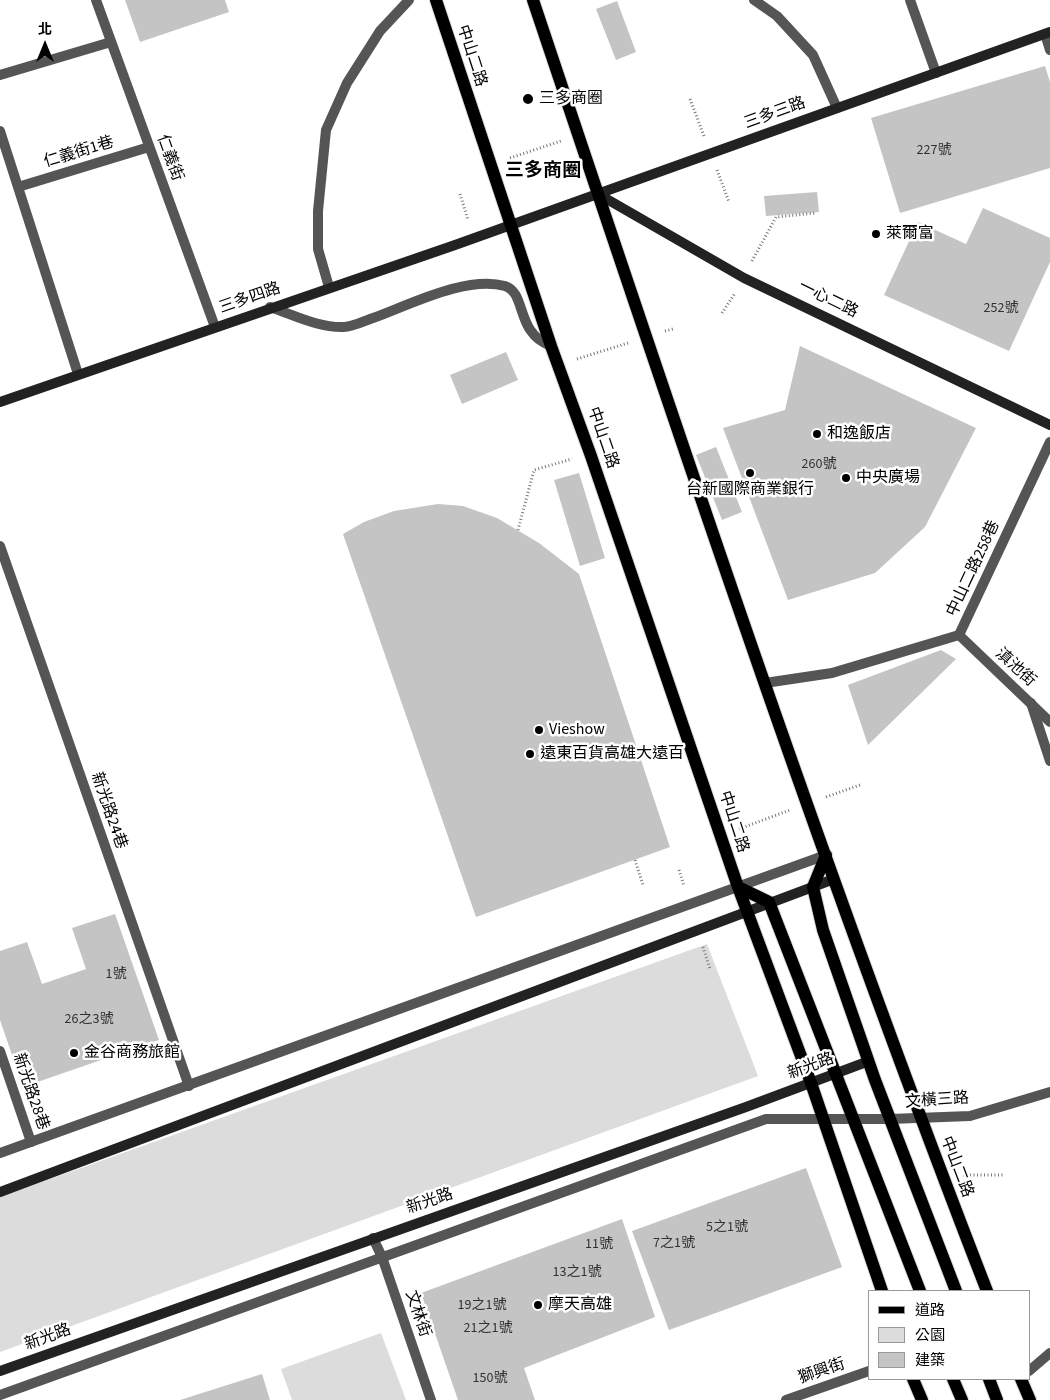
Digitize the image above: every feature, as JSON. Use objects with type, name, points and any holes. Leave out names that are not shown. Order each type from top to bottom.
[{"type":"main road","name":"中山二路","points":[[436,0],[489,165],[551,346],[746,910],[811,1083],[882,1290]]},
{"type":"main road","name":"中山二路","points":[[533,0],[765,683],[920,1118],[987,1290]]},
{"type":"main road","points":[[826,855],[813,887],[823,930],[890,1119],[956,1290]]},
{"type":"main road","points":[[738,887],[769,902],[920,1290]]},
{"type":"main road","points":[[913,1380],[922,1400]]},
{"type":"main road","points":[[953,1380],[962,1400]]},
{"type":"main road","points":[[989,1380],[997,1400]]},
{"type":"main road","points":[[1021,1380],[1030,1400]]},
{"type":"street","name":"仁義街","points":[[96,0],[214,327]]},
{"type":"street","points":[[329,287],[318,249],[318,211],[326,130],[347,83],[380,31],[409,0]]},
{"type":"street","points":[[754,0],[777,16],[813,55],[837,108]]},
{"type":"street","points":[[910,0],[936,73]]},
{"type":"street","points":[[1048,33],[1050,50]]},
{"type":"street","name":"三多三路","points":[[510,225],[1048,33]]},
{"type":"street","points":[[0,75],[111,42]]},
{"type":"street","points":[[0,131],[78,374]]},
{"type":"street","name":"仁義街1巷","points":[[18,187],[149,147]]},
{"type":"street","name":"一心二路","points":[[598,194],[744,278],[1050,425]]},
{"type":"street","name":"三多四路","points":[[0,402],[510,225]]},
{"type":"street","points":[[270,307],[320,324],[345,327],[452,290],[488,283],[507,287],[515,293],[529,331],[538,342],[551,346]]},
{"type":"street","name":"中山二路258巷","points":[[765,683],[832,673],[959,635],[1050,442]]},
{"type":"street","name":"新光路24巷","points":[[0,546],[189,1086]]},
{"type":"street","name":"滇池街","points":[[959,635],[1050,722]]},
{"type":"street","points":[[1031,703],[1050,761]]},
{"type":"street","points":[[0,1153],[826,855]]},
{"type":"street","points":[[0,1192],[746,910],[834,879]]},
{"type":"street","name":"新光路28巷","points":[[0,1051],[31,1142]]},
{"type":"street","name":"新光路","points":[[0,1371],[869,1061]]},
{"type":"street","name":"文橫三路","points":[[823,1120],[970,1116],[1050,1092]]},
{"type":"street","points":[[0,1395],[766,1119],[823,1120]]},
{"type":"street","name":"文林街","points":[[373,1238],[382,1257],[431,1400]]},
{"type":"street","points":[[1030,1370],[1050,1352]]},
{"type":"street","name":"獅興街","points":[[786,1400],[868,1371]]},
{"type":"path","points":[[489,165],[578,135]]},
{"type":"path","points":[[759,246],[776,217],[816,214]]},
{"type":"path","points":[[559,365],[672,329]]},
{"type":"path","points":[[518,530],[534,470],[580,456]]},
{"type":"path","points":[[721,835],[860,786]]},
{"type":"path","points":[[634,860],[643,885]]},
{"type":"green space","points":[[707,944],[758,1076],[0,1352],[0,1197]]},
{"type":"green space","points":[[381,1333],[406,1400],[292,1400],[281,1369]]},
{"type":"building","points":[[125,0],[225,0],[229,12],[140,42]]},
{"type":"building","points":[[617,1],[636,52],[616,60],[596,9]]},
{"type":"building","points":[[1045,66],[1050,82],[1050,168],[900,213],[871,118]]},
{"type":"building","points":[[817,192],[819,212],[766,216],[764,196]]},
{"type":"building","points":[[983,208],[1050,238],[1050,262],[1009,351],[884,295],[918,222],[966,244]]},
{"type":"building","name":"中央廣場","points":[[800,346],[976,428],[925,527],[875,573],[788,600],[723,428],[785,410]]},
{"type":"building","points":[[506,352],[518,380],[462,404],[450,375]]},
{"type":"building","points":[[716,447],[742,512],[722,520],[696,455]]},
{"type":"building","points":[[579,473],[605,558],[580,566],[554,480]]},
{"type":"building","name":"遠東百貨高雄大遠百","points":[[438,504],[463,506],[497,518],[539,543],[579,574],[670,847],[476,917],[343,534],[364,522],[394,511]]},
{"type":"building","points":[[941,650],[956,659],[868,745],[848,685]]},
{"type":"building","points":[[115,914],[159,1040],[23,1087],[0,1020],[0,951],[27,942],[42,984],[86,969],[72,928]]},
{"type":"building","name":"摩天高雄","points":[[806,1168],[842,1267],[669,1330],[632,1231]]},
{"type":"building","name":"摩天高雄","points":[[622,1219],[655,1317],[524,1368],[535,1400],[458,1400],[421,1293]]},
{"type":"building","points":[[262,1374],[270,1400],[180,1400]]},
{"type":"place","name":"三多商圈","points":[[528,99]]},
{"type":"place","name":"萊爾富","points":[[876,234]]},
{"type":"place","name":"和逸飯店","points":[[817,434]]},
{"type":"place","name":"台新國際商業銀行","points":[[750,473]]},
{"type":"place","name":"中央廣場","points":[[846,478]]},
{"type":"place","name":"Vieshow","points":[[539,730]]},
{"type":"place","name":"遠東百貨高雄大遠百","points":[[530,754]]},
{"type":"place","name":"金谷商務旅館","points":[[74,1053]]},
{"type":"place","name":"摩天高雄","points":[[538,1305]]},
{"type":"district","name":"三多商圈","points":[[543,172]]}]
